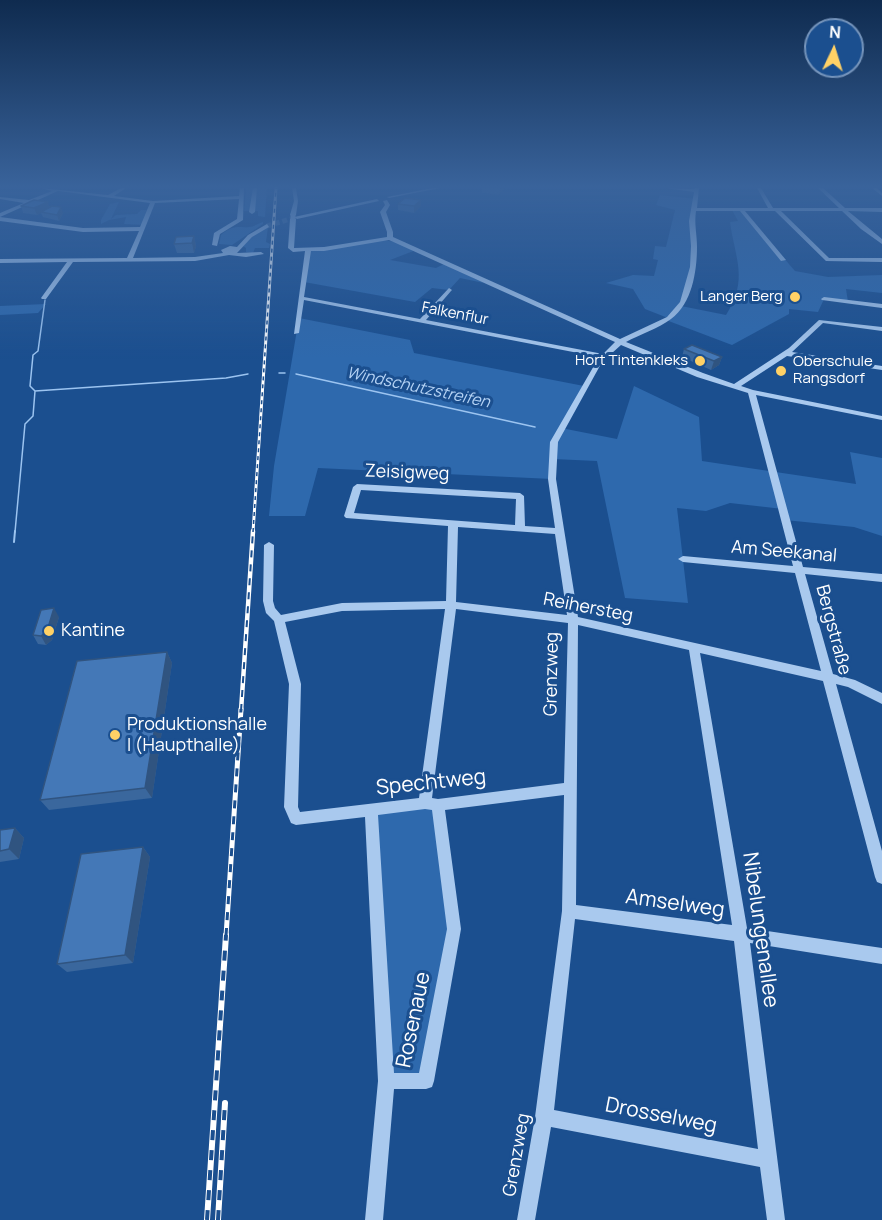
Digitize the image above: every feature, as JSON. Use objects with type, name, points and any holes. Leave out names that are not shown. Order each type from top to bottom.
[{"type":"street","points":[[129,260],[136,245]]},
{"type":"street","points":[[215,245],[230,251],[259,254]]},
{"type":"street","points":[[0,261],[212,258],[239,245]]},
{"type":"street","points":[[291,245],[293,250],[308,251],[346,245]]},
{"type":"street","points":[[405,245],[620,342],[734,387],[882,418]]},
{"type":"street","name":"Grenzweg","points":[[526,1220],[544,1117],[569,911],[573,620],[552,479],[554,442],[599,361],[620,342],[666,320],[683,303],[693,267],[693,245]]},
{"type":"street","points":[[771,245],[783,260]]},
{"type":"street","points":[[811,245],[828,260],[882,260]]},
{"type":"street","points":[[296,333],[308,251]]},
{"type":"street","points":[[44,298],[71,261]]},
{"type":"street","points":[[422,321],[449,290]]},
{"type":"street","name":"Falkenflur","points":[[301,298],[604,356]]},
{"type":"street","points":[[824,299],[882,306]]},
{"type":"street","points":[[734,387],[814,331],[821,321],[882,329]]},
{"type":"street","points":[[784,353],[882,368]]},
{"type":"street","name":"Bergstraße","points":[[751,392],[774,470],[798,570],[882,877]]},
{"type":"street","name":"Zeisigweg","points":[[520,528],[520,496],[357,487],[349,516],[558,531]]},
{"type":"street","points":[[432,804],[451,605],[453,523]]},
{"type":"street","points":[[269,545],[268,601],[270,610],[279,619]]},
{"type":"street","name":"Am Seekanal","points":[[683,559],[882,578]]},
{"type":"street","name":"Reihersteg","points":[[279,619],[342,607],[451,605],[573,620],[828,677],[850,684],[882,699]]},
{"type":"street","name":"Spechtweg","points":[[279,619],[295,684],[291,807],[296,819],[570,788]]},
{"type":"street","name":"Nibelungenallee","points":[[694,648],[741,933],[776,1220]]},
{"type":"street","name":"Rosenaue","points":[[371,811],[386,1081],[426,1081],[454,929],[432,804]]},
{"type":"street","name":"Amselweg","points":[[569,911],[741,933],[882,956]]},
{"type":"street","points":[[374,1220],[386,1081]]},
{"type":"street","name":"Drosselweg","points":[[544,1117],[769,1160]]},
{"type":"shaded area","points":[[270,245],[269,248],[255,248],[253,253],[246,252],[243,246]]},
{"type":"shaded area","points":[[348,245],[404,245],[416,250],[390,260],[436,268],[444,264],[484,283],[460,278],[449,290],[432,288],[415,302],[304,282],[308,251]]},
{"type":"shaded area","points":[[667,245],[694,245],[693,267],[681,306],[726,315],[733,302],[739,280],[734,245],[772,245],[795,271],[828,277],[882,275],[882,293],[846,289],[848,302],[824,299],[818,312],[789,309],[789,314],[732,345],[666,320],[668,318],[645,309],[633,289],[606,283],[633,275],[654,276],[658,260],[653,259],[655,246],[666,247]]},
{"type":"shaded area","points":[[46,304],[38,313],[0,315],[0,306]]},
{"type":"shaded area","points":[[299,318],[410,340],[414,353],[584,386],[561,428],[617,439],[634,386],[699,417],[702,461],[856,484],[850,452],[882,458],[882,536],[854,527],[785,520],[783,509],[730,503],[706,511],[677,508],[688,603],[625,598],[597,461],[553,459],[552,479],[318,468],[305,516],[269,516],[274,466]]},
{"type":"shaded area","points":[[438,805],[454,929],[426,1081],[386,1081],[371,811]]},
{"type":"building","points":[[692,345],[722,357],[714,361],[684,349]]},
{"type":"building","points":[[54,608],[47,631],[41,636],[33,635],[41,610]]},
{"type":"building","name":"Produktionshalle I (Haupthalle)","points":[[167,652],[145,788],[40,800],[77,661]]},
{"type":"building","points":[[15,828],[9,849],[0,851],[0,830]]},
{"type":"building","points":[[143,847],[125,955],[57,964],[81,854]]},
{"type":"waterway","points":[[35,391],[30,386],[33,355],[38,351],[45,300]]},
{"type":"waterway","name":"Windschutzstreifen","points":[[279,373],[285,373]]},
{"type":"waterway","name":"Windschutzstreifen","points":[[35,391],[226,378],[248,374]]},
{"type":"waterway","name":"Windschutzstreifen","points":[[296,374],[535,427]]},
{"type":"waterway","points":[[15,532],[25,424],[33,416],[35,391]]},
{"type":"waterway","points":[[14,542],[15,531]]},
{"type":"railway","points":[[253,532],[272,245]]},
{"type":"railway","points":[[241,711],[253,531]]},
{"type":"railway","points":[[226,936],[241,709]]},
{"type":"railway","points":[[207,1220],[226,935]]},
{"type":"railway","points":[[218,1220],[225,1103]]},
{"type":"place","name":"Langer Berg","points":[[795,297]]},
{"type":"place","name":"Hort Tintenkleks","points":[[700,361]]},
{"type":"place","name":"Oberschule Rangsdorf","points":[[781,371]]},
{"type":"place","name":"Kantine","points":[[49,631]]},
{"type":"place","name":"Produktionshalle I (Haupthalle)","points":[[115,735]]}]
